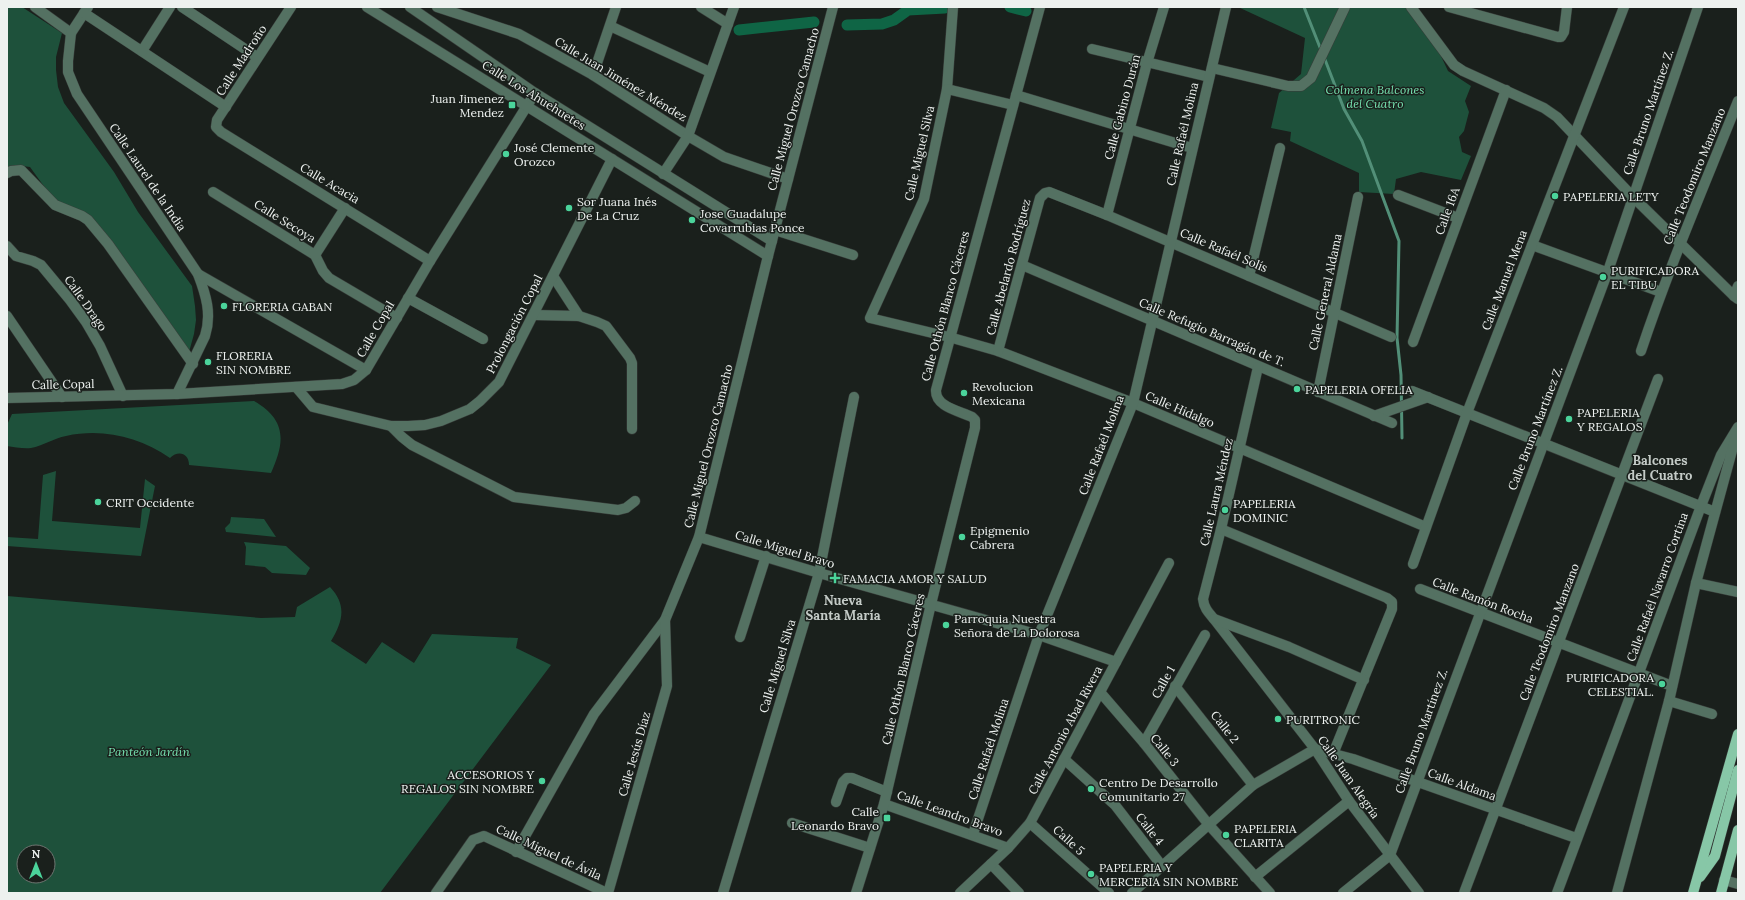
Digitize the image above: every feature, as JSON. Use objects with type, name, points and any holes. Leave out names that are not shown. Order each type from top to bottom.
[{"type":"main road","points":[[1695,888],[1738,734]]},
{"type":"main road","points":[[1695,888],[1715,856],[1738,770]]},
{"type":"main road","points":[[1721,893],[1738,830]]},
{"type":"street","points":[[35,7],[71,33]]},
{"type":"street","points":[[142,52],[170,7]]},
{"type":"street","points":[[182,7],[257,57]]},
{"type":"street","name":"Calle Madroño","points":[[216,127],[216,120],[291,7]]},
{"type":"street","name":"Calle Los Ahuehuetes","points":[[367,7],[768,256]]},
{"type":"street","name":"Calle Juan Jiménez Méndez","points":[[437,7],[513,31],[593,75],[688,136],[724,157],[788,179]]},
{"type":"street","points":[[701,7],[728,24]]},
{"type":"street","points":[[663,174],[688,136],[734,7]]},
{"type":"street","name":"Calle Miguel Orozco Camacho","points":[[516,852],[594,714],[665,620],[699,537],[768,256],[833,7]]},
{"type":"street","name":"Calle Miguel Silva","points":[[870,318],[924,199],[947,89],[953,7]]},
{"type":"street","name":"Calle Othón Blanco Cáceres","points":[[856,893],[884,804],[931,604],[975,428],[972,417],[940,402],[935,394],[949,337],[1040,7]]},
{"type":"street","name":"Calle Gabino Durán","points":[[1107,215],[1147,63],[1164,7]]},
{"type":"street","name":"Calle Rafaél Molina","points":[[973,834],[1039,635],[1133,403],[1226,7]]},
{"type":"street","points":[[1092,49],[1147,63],[1294,87],[1301,86],[1307,82],[1319,62],[1345,7]]},
{"type":"street","points":[[1411,7],[1454,65],[1463,71],[1544,108],[1557,117],[1573,136],[1633,198],[1736,298]]},
{"type":"street","points":[[1449,7],[1558,37],[1560,37],[1564,32],[1566,7]]},
{"type":"street","name":"Calle Manuel Mena","points":[[1413,564],[1467,413],[1624,7]]},
{"type":"street","name":"Calle Bruno Martínez Z.","points":[[1390,855],[1416,782],[1608,272],[1698,7]]},
{"type":"street","points":[[593,75],[610,26],[614,8]]},
{"type":"street","name":"Calle Los Ahuehuetes","points":[[417,9],[535,93],[772,241]]},
{"type":"street","points":[[86,10],[142,52],[226,107]]},
{"type":"street","name":"Calle Laurel de la India","points":[[86,10],[71,33],[68,72],[77,94],[198,274],[207,302],[209,321],[205,336],[193,364],[177,394]]},
{"type":"street","points":[[610,26],[710,72]]},
{"type":"street","points":[[947,89],[1015,100],[1130,129],[1192,148]]},
{"type":"street","name":"Calle 16A","points":[[1413,342],[1506,90]]},
{"type":"street","name":"Calle Copal","points":[[7,398],[177,394],[348,384],[366,370],[430,261],[535,93]]},
{"type":"street","name":"Calle Teodomiro Manzano","points":[[1641,351],[1661,292],[1738,101]]},
{"type":"street","name":"Calle Acacia","points":[[216,127],[220,132],[430,261]]},
{"type":"street","points":[[1249,276],[1280,148]]},
{"type":"street","name":"Prolongación Copal","points":[[296,388],[313,407],[391,426],[425,425],[441,421],[470,409],[499,382],[612,159]]},
{"type":"street","points":[[7,173],[21,170],[55,205],[88,220],[108,244],[193,364]]},
{"type":"street","name":"Calle Secoya","points":[[213,192],[315,256],[323,271],[329,278],[397,318]]},
{"type":"street","name":"Calle Rafaél Solís","points":[[1045,193],[1054,193],[1170,241],[1391,337]]},
{"type":"street","name":"Calle Abelardo Rodríguez","points":[[998,351],[1040,198],[1045,193]]},
{"type":"street","points":[[1398,195],[1458,218]]},
{"type":"street","name":"Calle General Aldama","points":[[1318,392],[1358,197]]},
{"type":"street","points":[[315,256],[345,208]]},
{"type":"street","points":[[775,230],[853,255]]},
{"type":"street","points":[[1532,245],[1661,292]]},
{"type":"street","name":"Calle Drago","points":[[7,246],[16,256],[41,265],[70,300],[86,322],[100,346],[123,396]]},
{"type":"street","name":"Calle Refugio Barragán de T.","points":[[1022,265],[1258,367],[1378,415],[1392,423]]},
{"type":"street","points":[[198,274],[366,370]]},
{"type":"street","points":[[553,276],[578,316]]},
{"type":"street","points":[[1736,298],[1738,286]]},
{"type":"street","points":[[408,298],[483,339]]},
{"type":"street","points":[[534,315],[578,316],[606,326],[630,358],[633,369],[632,429]]},
{"type":"street","points":[[7,316],[62,397]]},
{"type":"street","name":"Calle Hidalgo","points":[[870,318],[949,337],[998,351],[1133,403],[1426,528]]},
{"type":"street","name":"Calle Laura Méndez","points":[[1214,619],[1206,611],[1203,598],[1222,529],[1258,367]]},
{"type":"street","name":"Calle Teodomiro Manzano","points":[[1464,893],[1658,379]]},
{"type":"street","points":[[1412,391],[1425,398],[1467,413],[1715,512]]},
{"type":"street","name":"Calle Miguel Silva","points":[[723,893],[819,573],[854,397]]},
{"type":"street","points":[[1378,415],[1425,398]]},
{"type":"street","points":[[391,426],[412,445],[514,497],[618,510],[626,508],[635,501]]},
{"type":"street","name":"Calle Rafaél Navarro Cortina","points":[[1557,893],[1576,838],[1701,506],[1721,455],[1738,428]]},
{"type":"street","name":"Calle Rafaél Navarro Cortina","points":[[1617,893],[1669,701],[1696,583],[1738,428]]},
{"type":"street","points":[[1222,529],[1387,598],[1392,602],[1392,609],[1333,754]]},
{"type":"street","name":"Calle Miguel Bravo","points":[[699,537],[819,573],[1039,635],[1116,662]]},
{"type":"street","points":[[740,638],[766,556]]},
{"type":"street","name":"Calle Antonio Abad Rivera","points":[[960,893],[1008,848],[1030,823],[1168,563]]},
{"type":"street","points":[[1696,583],[1738,592]]},
{"type":"street","name":"Calle Ramón Rocha","points":[[1420,589],[1672,686]]},
{"type":"street","points":[[1214,619],[1289,647],[1364,680]]},
{"type":"street","name":"Calle Juan Alegría","points":[[1214,619],[1315,749],[1349,801],[1419,893]]},
{"type":"street","name":"Calle Jesús Díaz","points":[[607,893],[667,686],[665,620]]},
{"type":"street","name":"Calle 1","points":[[1144,743],[1205,635]]},
{"type":"street","name":"Calle 2","points":[[1175,686],[1254,785]]},
{"type":"street","name":"Calle 3","points":[[1100,692],[1144,743],[1209,825],[1270,893]]},
{"type":"street","points":[[1669,701],[1712,714]]},
{"type":"street","points":[[1132,893],[1254,785],[1315,749]]},
{"type":"street","name":"Calle Aldama","points":[[1315,749],[1353,759],[1576,838]]},
{"type":"street","name":"Calle 4","points":[[1064,759],[1115,805],[1162,866]]},
{"type":"street","points":[[836,802],[843,782],[847,778],[852,778],[887,792]]},
{"type":"street","points":[[1255,877],[1349,801]]},
{"type":"street","name":"Calle Leandro Bravo","points":[[884,804],[973,834],[1008,848]]},
{"type":"street","points":[[792,823],[870,848]]},
{"type":"street","name":"Calle 5","points":[[1030,823],[1109,893]]},
{"type":"street","name":"Calle Miguel de Ávila","points":[[436,893],[473,840],[480,836],[487,837],[516,852],[607,893]]},
{"type":"street","points":[[1343,893],[1390,855]]},
{"type":"street","points":[[991,864],[1019,893]]},
{"type":"street","points":[[1724,880],[1738,884]]},
{"type":"green space","points":[[7,7],[22,7],[62,33],[56,57],[56,70],[58,87],[64,103],[114,172],[138,212],[192,286],[196,320],[189,352],[109,239],[56,203],[30,167],[15,165],[7,169]]},
{"type":"green space","name":"Colmena Balcones del Cuatro","points":[[1238,7],[1408,7],[1441,56],[1448,71],[1471,86],[1465,101],[1469,112],[1464,131],[1459,137],[1462,152],[1471,156],[1461,180],[1421,172],[1396,179],[1394,194],[1359,192],[1359,173],[1290,141],[1291,132],[1271,128],[1279,93],[1301,74],[1305,38]]},
{"type":"green space","points":[[254,401],[265,408],[273,416],[278,424],[280,432],[279,451],[271,473],[189,465],[189,461],[185,455],[176,454],[170,458],[133,440],[107,434],[94,433],[66,436],[31,448],[7,446],[7,425],[12,414]]},
{"type":"green space","points":[[56,471],[52,521],[140,528],[145,479],[155,486],[141,556],[7,546],[7,537],[38,539],[43,475]]},
{"type":"green space","points":[[231,517],[264,519],[276,537],[226,532],[225,528],[230,523]]},
{"type":"green space","points":[[244,542],[286,546],[310,568],[306,575],[272,573],[265,567],[245,565],[246,547]]},
{"type":"green space","name":"Panteón Jardín","points":[[330,587],[339,600],[341,607],[338,627],[331,641],[366,664],[382,642],[414,663],[432,634],[518,638],[516,648],[551,665],[380,893],[7,893],[7,596],[261,618],[295,617],[297,607]]},
{"type":"waterway","points":[[1010,7],[1026,11]]},
{"type":"waterway","points":[[1304,7],[1321,50]]},
{"type":"waterway","points":[[847,25],[882,24],[894,20],[908,10],[945,8]]},
{"type":"waterway","points":[[739,30],[814,22]]},
{"type":"waterway","points":[[1324,57],[1344,109],[1362,141],[1399,241],[1397,338],[1401,375],[1402,438]]},
{"type":"place","name":"Juan Jimenez Mendez","points":[[512,105]]},
{"type":"place","name":"José Clemente Orozco","points":[[506,154]]},
{"type":"place","name":"PAPELERIA LETY","points":[[1555,196]]},
{"type":"place","name":"Sor Juana Inés De La Cruz","points":[[569,208]]},
{"type":"place","name":"Jose Guadalupe Covarrubias Ponce","points":[[692,220]]},
{"type":"place","name":"PURIFICADORA EL TIBU","points":[[1603,277]]},
{"type":"place","name":"FLORERIA GABAN","points":[[224,306]]},
{"type":"place","name":"FLORERIA SIN NOMBRE","points":[[208,362]]},
{"type":"place","name":"PAPELERIA OFELIA","points":[[1297,389]]},
{"type":"place","name":"Revolucion Mexicana","points":[[964,393]]},
{"type":"place","name":"PAPELERIA Y REGALOS","points":[[1569,419]]},
{"type":"place","name":"CRIT Occidente","points":[[98,502]]},
{"type":"place","name":"PAPELERIA DOMINIC","points":[[1225,510]]},
{"type":"place","name":"Epigmenio Cabrera","points":[[962,537]]},
{"type":"place","name":"FAMACIA AMOR Y SALUD","points":[[835,578]]},
{"type":"place","name":"Parroquia Nuestra Señora de La Dolorosa","points":[[946,625]]},
{"type":"place","name":"PURIFICADORA CELESTIAL.","points":[[1662,684]]},
{"type":"place","name":"PURITRONIC","points":[[1278,719]]},
{"type":"place","name":"ACCESORIOS Y REGALOS SIN NOMBRE","points":[[542,781]]},
{"type":"place","name":"Centro De Desarrollo Comunitario 27","points":[[1091,789]]},
{"type":"place","name":"Calle Leonardo Bravo","points":[[887,818]]},
{"type":"place","name":"PAPELERIA CLARITA","points":[[1226,835]]},
{"type":"place","name":"PAPELERIA Y MERCERIA SIN NOMBRE","points":[[1091,874]]},
{"type":"district","name":"Balcones del Cuatro","points":[[1660,468]]},
{"type":"district","name":"Nueva Santa María","points":[[843,608]]}]
